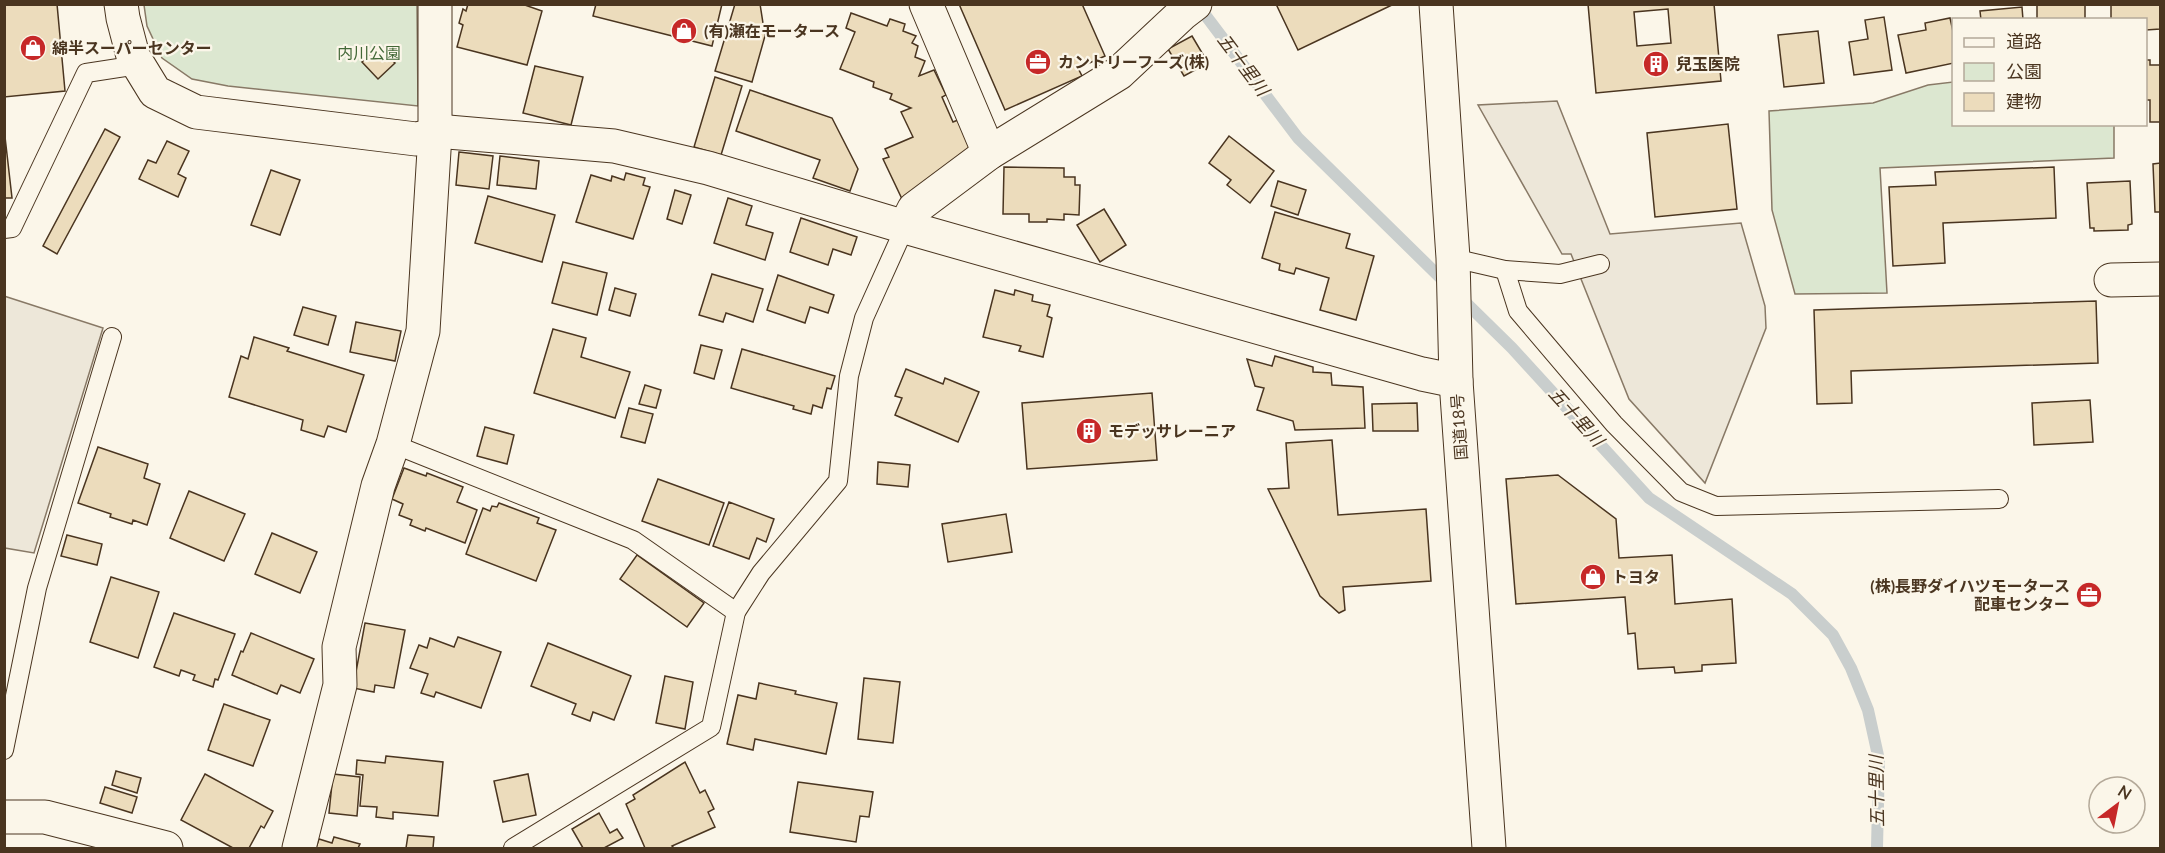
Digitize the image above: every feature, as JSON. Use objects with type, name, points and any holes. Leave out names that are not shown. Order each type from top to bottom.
[{"type":"main road","points":[[121,4],[133,56],[155,92],[196,112],[416,139],[448,132],[614,147],[708,168],[904,227],[1422,374],[1456,381]]},
{"type":"main road","points":[[299,849],[340,685],[339,646],[378,486],[393,444],[423,331],[435,134],[435,4]]},
{"type":"main road","points":[[926,4],[989,153]]},
{"type":"main road","name":"国道18号","points":[[1436,4],[1454,258],[1456,381],[1489,849]]},
{"type":"main road","points":[[904,227],[914,209],[989,153],[1119,72],[1188,9]]},
{"type":"main road","points":[[2111,280],[2160,279]]},
{"type":"main road","points":[[4,817],[45,817],[166,849]]},
{"type":"lane","points":[[4,229],[12,228],[86,73],[138,65]]},
{"type":"lane","points":[[513,849],[711,727],[736,612],[761,573],[838,481],[849,376],[864,318],[904,227]]},
{"type":"lane","points":[[1454,258],[1505,270],[1560,274],[1600,264]]},
{"type":"lane","points":[[1505,270],[1518,311],[1614,424],[1681,492],[1716,506],[1999,499]]},
{"type":"lane","points":[[4,750],[37,588],[112,337]]},
{"type":"lane","points":[[393,444],[633,540],[736,612]]},
{"type":"green space","name":"内川公園","points":[[144,5],[417,5],[418,106],[228,86],[192,79],[162,58],[147,26]]},
{"type":"green space","points":[[1952,82],[1952,126],[2114,126],[2114,158],[1880,168],[1887,293],[1795,294],[1772,210],[1769,111],[1873,103],[1928,85]]},
{"type":"shaded area","points":[[1557,101],[1610,234],[1741,223],[1765,306],[1766,328],[1705,483],[1629,399],[1571,254],[1562,254],[1478,105]]},
{"type":"shaded area","points":[[4,296],[103,328],[34,553],[5,548]]},
{"type":"building","name":"綿半スーパーセンター","points":[[4,4],[57,4],[65,91],[4,97]]},
{"type":"building","points":[[468,4],[522,4],[542,11],[527,65],[457,47],[463,25],[459,23],[463,9],[466,11]]},
{"type":"building","name":"(有)瀬在モータース","points":[[596,4],[722,4],[712,46],[593,16]]},
{"type":"building","points":[[735,4],[760,4],[765,36],[752,82],[715,71]]},
{"type":"building","name":"カントリーフーズ(株)","points":[[959,4],[1082,4],[1105,56],[1078,68],[1082,76],[1005,110]]},
{"type":"building","points":[[1276,4],[1394,4],[1298,50]]},
{"type":"building","name":"兒玉医院","points":[[1588,4],[1714,4],[1721,81],[1596,93]],"holes":[[[1668,9],[1671,43],[1637,46],[1634,12]]]},
{"type":"building","points":[[2037,4],[2085,4],[2085,18],[2037,18]]},
{"type":"building","points":[[2111,4],[2160,4],[2160,29],[2147,30],[2147,18],[2111,18]]},
{"type":"building","points":[[2022,7],[2023,18],[1981,18],[1980,11]]},
{"type":"building","points":[[851,13],[887,26],[890,19],[905,24],[903,31],[916,36],[912,43],[918,46],[915,57],[925,61],[919,76],[934,70],[946,95],[942,97],[953,122],[958,120],[970,147],[903,201],[883,159],[889,157],[885,149],[913,137],[901,112],[911,108],[890,99],[892,94],[873,87],[874,82],[840,69],[855,32],[846,28]]},
{"type":"building","points":[[1884,17],[1892,70],[1854,75],[1849,42],[1868,39],[1865,20]]},
{"type":"building","points":[[1950,18],[1952,63],[1906,73],[1898,35],[1926,30],[1925,23]]},
{"type":"building","points":[[1818,31],[1824,83],[1784,87],[1778,35]]},
{"type":"building","points":[[1192,36],[1208,63],[1184,76],[1168,49]]},
{"type":"building","points":[[378,46],[395,63],[378,79],[362,62]]},
{"type":"building","points":[[2147,60],[2150,60],[2150,65],[2160,65],[2160,122],[2150,122],[2150,100],[2147,100]]},
{"type":"building","points":[[535,66],[583,77],[571,125],[523,113]]},
{"type":"building","points":[[715,77],[742,86],[721,155],[694,147]]},
{"type":"building","points":[[750,90],[832,118],[858,169],[850,191],[813,178],[820,160],[736,131]]},
{"type":"building","points":[[1728,124],[1737,209],[1655,217],[1647,133]]},
{"type":"building","points":[[4,128],[12,198],[4,198]]},
{"type":"building","points":[[105,129],[120,137],[57,254],[43,246]]},
{"type":"building","points":[[1229,136],[1274,171],[1250,203],[1227,185],[1231,180],[1209,163]]},
{"type":"building","points":[[167,141],[189,151],[178,174],[186,178],[178,197],[139,179],[148,160],[156,163]]},
{"type":"building","points":[[459,152],[493,156],[489,189],[456,185]]},
{"type":"building","points":[[500,156],[539,161],[536,189],[497,185]]},
{"type":"building","points":[[2160,163],[2160,212],[2155,212],[2153,164]]},
{"type":"building","points":[[1004,167],[1064,168],[1064,177],[1075,177],[1075,185],[1080,185],[1079,215],[1064,214],[1064,220],[1047,219],[1047,222],[1029,222],[1029,214],[1003,214]]},
{"type":"building","points":[[2054,167],[2056,218],[1943,223],[1945,263],[1893,266],[1889,187],[1936,185],[1935,172]]},
{"type":"building","points":[[271,170],[300,180],[280,235],[251,225]]},
{"type":"building","points":[[626,173],[645,178],[643,185],[650,187],[633,239],[576,222],[591,175],[611,181],[612,176],[624,180]]},
{"type":"building","points":[[1278,181],[1306,190],[1298,215],[1271,206]]},
{"type":"building","points":[[2130,181],[2132,224],[2128,225],[2128,230],[2094,231],[2094,228],[2090,228],[2087,183]]},
{"type":"building","points":[[675,190],[691,195],[682,224],[667,219]]},
{"type":"building","points":[[488,196],[555,215],[542,262],[475,243]]},
{"type":"building","points":[[728,198],[752,206],[746,225],[773,233],[765,260],[714,243]]},
{"type":"building","points":[[1104,209],[1126,245],[1100,262],[1077,225]]},
{"type":"building","points":[[1275,212],[1350,234],[1346,248],[1374,256],[1356,320],[1320,310],[1329,278],[1296,268],[1294,274],[1279,270],[1280,264],[1262,258]]},
{"type":"building","points":[[801,218],[857,237],[851,255],[833,249],[828,265],[790,252]]},
{"type":"building","points":[[563,262],[607,273],[597,315],[552,303]]},
{"type":"building","points":[[712,274],[763,289],[753,322],[726,313],[723,322],[699,315]]},
{"type":"building","points":[[778,275],[834,295],[828,313],[810,307],[805,323],[767,310]]},
{"type":"building","points":[[615,288],[636,294],[630,316],[609,310]]},
{"type":"building","points":[[995,290],[1014,295],[1015,290],[1033,295],[1032,301],[1050,305],[1047,316],[1052,318],[1043,357],[1019,351],[1021,346],[983,337]]},
{"type":"building","points":[[2096,301],[2098,363],[1851,371],[1852,403],[1817,404],[1814,310]]},
{"type":"building","points":[[303,307],[336,316],[328,345],[294,335]]},
{"type":"building","points":[[356,322],[401,331],[395,361],[350,352]]},
{"type":"building","points":[[553,329],[586,338],[581,357],[630,372],[615,418],[534,393]]},
{"type":"building","points":[[254,337],[289,348],[287,351],[364,375],[346,432],[328,426],[324,437],[301,430],[303,420],[229,397],[241,356],[248,359]]},
{"type":"building","points":[[701,345],[722,350],[714,379],[694,373]]},
{"type":"building","points":[[742,349],[835,376],[831,389],[827,388],[822,408],[813,405],[811,414],[793,409],[794,406],[731,388]]},
{"type":"building","points":[[1275,356],[1313,367],[1313,372],[1331,373],[1332,385],[1363,387],[1365,428],[1295,430],[1293,421],[1257,410],[1264,388],[1255,386],[1247,359],[1272,366]]},
{"type":"building","points":[[906,369],[943,384],[945,378],[979,392],[958,442],[895,415],[902,398],[895,396]]},
{"type":"building","points":[[645,385],[661,390],[656,408],[639,404]]},
{"type":"building","name":"モデッサレーニア","points":[[1152,393],[1157,460],[1027,469],[1022,403]]},
{"type":"building","points":[[2090,400],[2093,442],[2034,445],[2032,403]]},
{"type":"building","points":[[1417,403],[1418,431],[1373,431],[1372,404]]},
{"type":"building","points":[[629,408],[653,414],[645,443],[621,437]]},
{"type":"building","points":[[485,427],[514,435],[507,464],[477,456]]},
{"type":"building","points":[[1332,440],[1338,515],[1426,509],[1431,581],[1343,587],[1345,610],[1339,613],[1320,596],[1268,489],[1289,488],[1286,443]]},
{"type":"building","points":[[98,447],[148,464],[144,478],[160,484],[147,525],[133,520],[132,524],[110,517],[111,514],[78,503]]},
{"type":"building","points":[[878,462],[910,465],[908,487],[877,484]]},
{"type":"building","points":[[404,468],[426,476],[427,473],[463,487],[457,502],[477,510],[465,543],[426,528],[425,531],[410,525],[412,520],[399,515],[403,504],[392,499]]},
{"type":"building","name":"トヨタ","points":[[1558,475],[1616,519],[1619,558],[1672,555],[1675,604],[1732,599],[1736,663],[1702,665],[1702,671],[1675,673],[1674,667],[1638,669],[1635,633],[1628,634],[1625,597],[1516,604],[1506,479]]},
{"type":"building","points":[[658,479],[724,503],[709,545],[642,521]]},
{"type":"building","points":[[189,491],[245,514],[224,561],[170,538]]},
{"type":"building","points":[[729,502],[774,519],[766,542],[757,538],[749,559],[713,546]]},
{"type":"building","points":[[499,503],[539,518],[537,523],[556,530],[536,581],[466,554],[483,508],[490,511],[492,506],[497,507]]},
{"type":"building","points":[[1006,514],[1012,552],[948,562],[942,524]]},
{"type":"building","points":[[272,533],[317,552],[300,593],[255,574]]},
{"type":"building","points":[[67,535],[102,544],[97,565],[61,556]]},
{"type":"building","points":[[637,555],[704,603],[687,627],[620,579]]},
{"type":"building","points":[[111,577],[159,592],[138,658],[90,642]]},
{"type":"building","points":[[174,613],[235,634],[218,680],[215,679],[213,687],[193,680],[195,675],[181,670],[179,676],[154,667]]},
{"type":"building","points":[[365,623],[405,630],[394,688],[375,685],[374,692],[353,688]]},
{"type":"building","points":[[251,633],[314,659],[300,693],[281,685],[277,694],[232,675]]},
{"type":"building","points":[[458,637],[501,652],[481,708],[436,692],[434,697],[421,693],[428,674],[410,668],[419,645],[427,648],[430,638],[454,647]]},
{"type":"building","points":[[548,643],[631,676],[614,720],[593,712],[590,721],[572,714],[576,704],[531,686]]},
{"type":"building","points":[[665,676],[693,682],[685,729],[656,723]]},
{"type":"building","points":[[864,678],[900,682],[893,743],[858,739]]},
{"type":"building","points":[[759,683],[837,703],[826,754],[755,739],[753,750],[727,744],[738,695],[756,699]]},
{"type":"building","points":[[224,704],[270,720],[253,766],[208,750]]},
{"type":"building","points":[[386,756],[443,762],[438,816],[393,812],[393,819],[376,817],[377,807],[360,806],[363,775],[356,774],[357,760],[385,763]]},
{"type":"building","points":[[685,762],[700,793],[705,790],[714,809],[708,812],[715,827],[672,846],[674,848],[645,848],[626,804],[635,799],[633,795]]},
{"type":"building","points":[[116,771],[141,778],[137,793],[112,785]]},
{"type":"building","points":[[205,774],[273,811],[264,828],[261,826],[249,848],[233,848],[181,820]]},
{"type":"building","points":[[333,774],[360,777],[357,816],[329,813]]},
{"type":"building","points":[[528,774],[536,815],[503,822],[494,781]]},
{"type":"building","points":[[798,782],[873,792],[869,817],[860,816],[856,842],[790,832]]},
{"type":"building","points":[[105,787],[137,797],[132,813],[100,803]]},
{"type":"building","points":[[599,813],[610,833],[617,829],[623,838],[604,848],[583,848],[572,829]]},
{"type":"building","points":[[408,835],[434,837],[433,848],[406,848]]},
{"type":"building","points":[[334,837],[360,844],[358,848],[316,848],[319,839],[332,843]]},
{"type":"waterway","name":"五十里川","points":[[1197,4],[1298,138],[1512,348],[1649,498],[1792,594],[1833,635],[1851,668],[1868,710],[1879,760],[1877,848]]},
{"type":"place","name":"(有)瀬在モータース","points":[[684,31]]},
{"type":"place","name":"綿半スーパーセンター","points":[[33,48]]},
{"type":"place","name":"カントリーフーズ(株)","points":[[1038,62]]},
{"type":"place","name":"兒玉医院","points":[[1656,64]]},
{"type":"place","name":"モデッサレーニア","points":[[1089,431]]},
{"type":"place","name":"トヨタ","points":[[1593,577]]},
{"type":"place","name":"(株)長野ダイハツモータース 配車センター","points":[[2089,595]]}]
